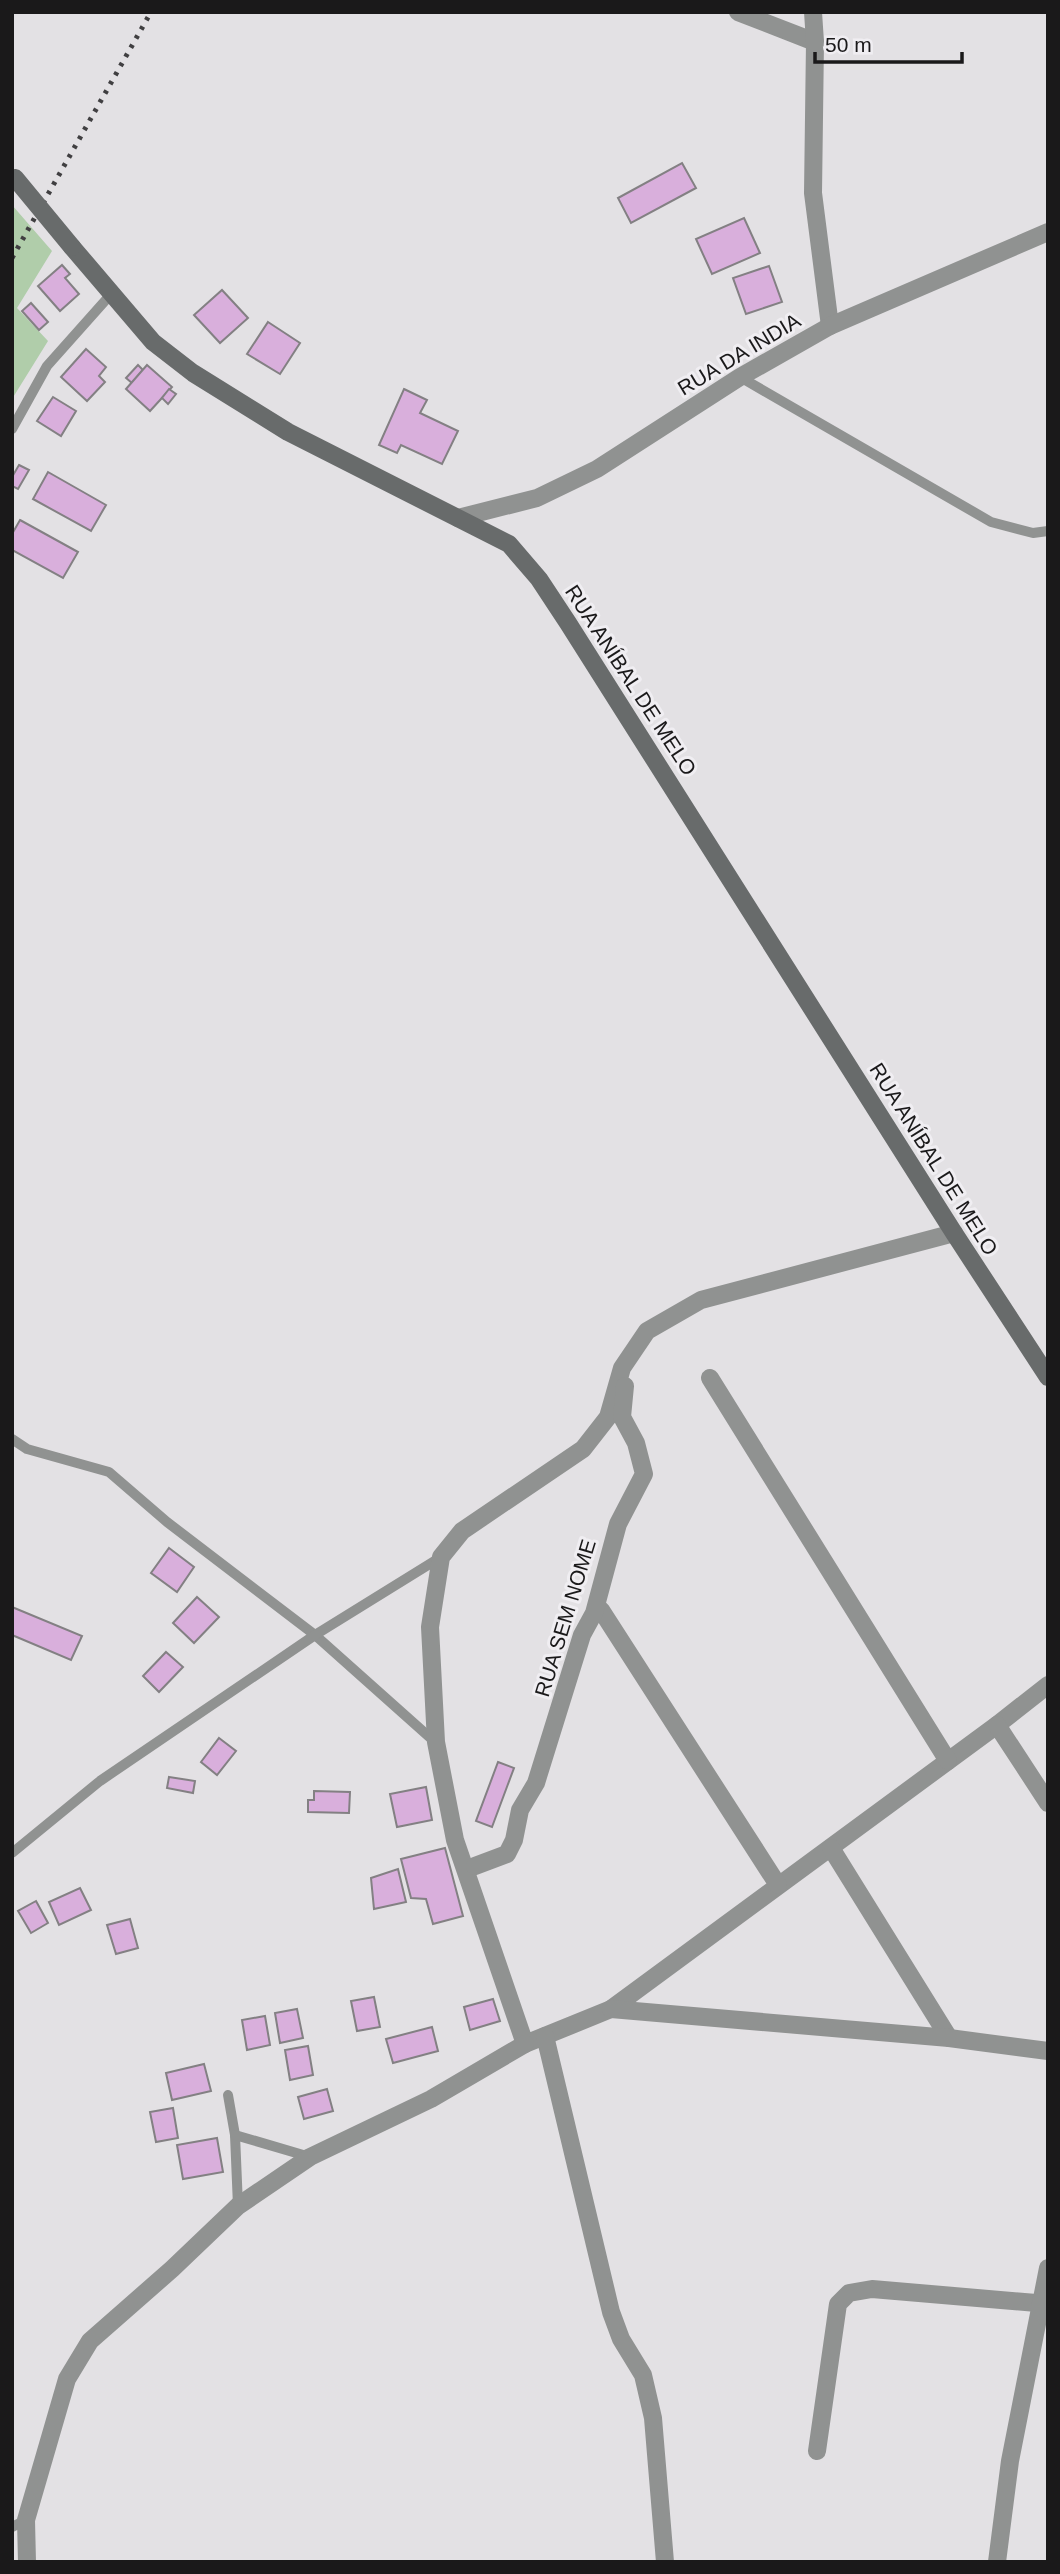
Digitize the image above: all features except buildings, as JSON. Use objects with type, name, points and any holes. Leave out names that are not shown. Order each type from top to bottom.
[{"type":"street","points":[[738,12],[815,42]]},
{"type":"street","points":[[813,12],[813,193],[830,326]]},
{"type":"street","name":"RUA ANÍBAL DE MELO","points":[[13,175],[153,342],[193,373],[288,432],[509,544],[539,579],[1048,1377]]},
{"type":"street","name":"RUA DA INDIA","points":[[458,518],[537,498],[585,475],[740,377],[830,326],[1048,232]]},
{"type":"street","points":[[525,2044],[455,1840],[436,1742],[430,1627],[441,1557],[462,1531],[583,1449],[608,1417],[622,1368],[647,1331],[701,1300],[954,1233]]},
{"type":"street","name":"RUA SEM NOME","points":[[475,1867],[507,1854],[514,1840],[520,1810],[536,1783],[582,1635],[594,1613],[618,1524],[644,1474],[636,1443],[622,1417],[627,1362]]},
{"type":"street","points":[[710,1378],[948,1761]]},
{"type":"street","points":[[601,1610],[778,1885]]},
{"type":"street","points":[[27,2562],[19,2523],[67,2379],[90,2341],[172,2269],[237,2206],[310,2157],[431,2099],[525,2044],[611,2009],[1048,1685]]},
{"type":"street","points":[[997,1725],[1048,1804]]},
{"type":"street","points":[[831,1848],[949,2038]]},
{"type":"street","points":[[611,2009],[949,2038],[1048,2051]]},
{"type":"street","points":[[545,2036],[611,2312],[621,2339],[643,2375],[646,2386],[653,2418],[665,2562]]},
{"type":"street","points":[[998,2562],[1010,2461],[1045,2303],[1048,2268]]},
{"type":"street","points":[[817,2451],[838,2304],[849,2293],[872,2289],[1045,2303]]},
{"type":"lane","points":[[12,429],[47,366],[111,293]]},
{"type":"lane","points":[[740,377],[991,522],[1033,533],[1048,531]]},
{"type":"lane","points":[[12,1439],[27,1449],[109,1472],[167,1522],[315,1635],[436,1742]]},
{"type":"lane","points":[[12,1853],[100,1781],[315,1635],[441,1557]]},
{"type":"lane","points":[[228,2095],[235,2135],[237,2206]]},
{"type":"lane","points":[[235,2135],[310,2157]]},
{"type":"green space","points":[[12,205],[52,251],[17,308],[48,341],[12,399]]},
{"type":"railway","points":[[12,258],[151,12]]}]
